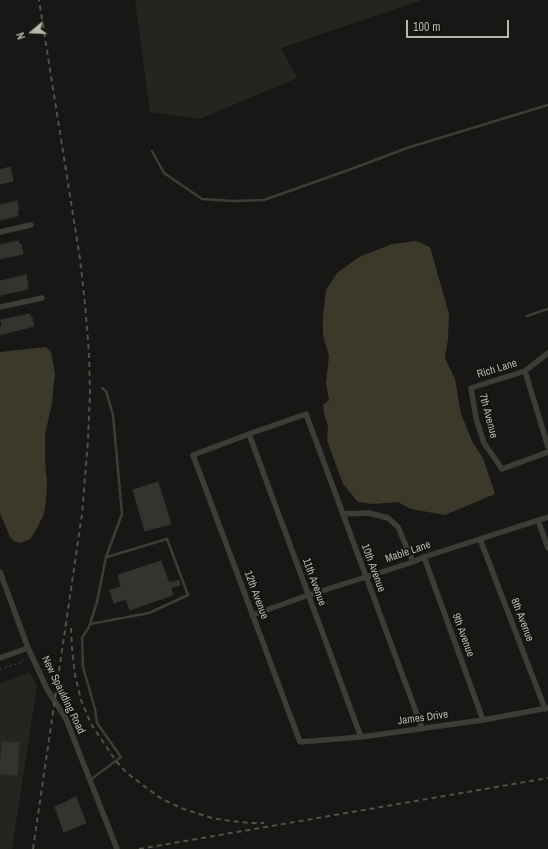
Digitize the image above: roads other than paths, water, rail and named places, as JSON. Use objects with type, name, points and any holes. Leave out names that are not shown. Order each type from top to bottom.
[{"type":"street","points":[[0,232],[31,225]]},
{"type":"street","points":[[0,307],[42,298]]},
{"type":"street","name":"Rich Lane","points":[[471,388],[525,371],[548,354]]},
{"type":"street","points":[[525,371],[548,446]]},
{"type":"street","name":"7th Avenue","points":[[471,388],[476,418],[484,442],[502,469],[548,452]]},
{"type":"street","name":"10th Avenue","points":[[249,434],[306,414],[422,728]]},
{"type":"street","name":"12th Avenue","points":[[249,434],[193,455],[300,742]]},
{"type":"street","name":"11th Avenue","points":[[249,434],[361,737]]},
{"type":"street","points":[[343,514],[369,513],[388,518],[398,527],[413,562]]},
{"type":"street","name":"Mable Lane","points":[[252,615],[548,517]]},
{"type":"street","points":[[538,520],[548,548]]},
{"type":"street","name":"8th Avenue","points":[[480,539],[546,709]]},
{"type":"street","name":"9th Avenue","points":[[424,558],[483,720]]},
{"type":"street","name":"New Spaulding Road","points":[[0,572],[28,648],[47,689],[66,719],[117,849]]},
{"type":"street","points":[[0,658],[28,648]]},
{"type":"street","name":"James Drive","points":[[300,742],[361,737],[483,720],[546,709]]},
{"type":"lane","points":[[152,151],[164,173],[202,199],[233,201],[264,200],[407,148],[548,105]]},
{"type":"lane","points":[[527,316],[548,309]]},
{"type":"lane","points":[[89,780],[121,757],[97,723],[95,709],[83,667],[82,638],[90,624],[106,557],[122,514],[113,415],[106,391],[102,388]]},
{"type":"lane","points":[[90,624],[149,613],[188,595],[167,539],[106,557]]},
{"type":"railway","points":[[33,849],[82,514],[90,392],[89,353],[80,259],[39,0]]},
{"type":"railway","points":[[71,628],[75,675],[81,700],[91,724],[116,761],[127,773],[162,799],[181,808],[212,818],[250,823],[264,823]]},
{"type":"railway","points":[[139,849],[548,778]]}]
